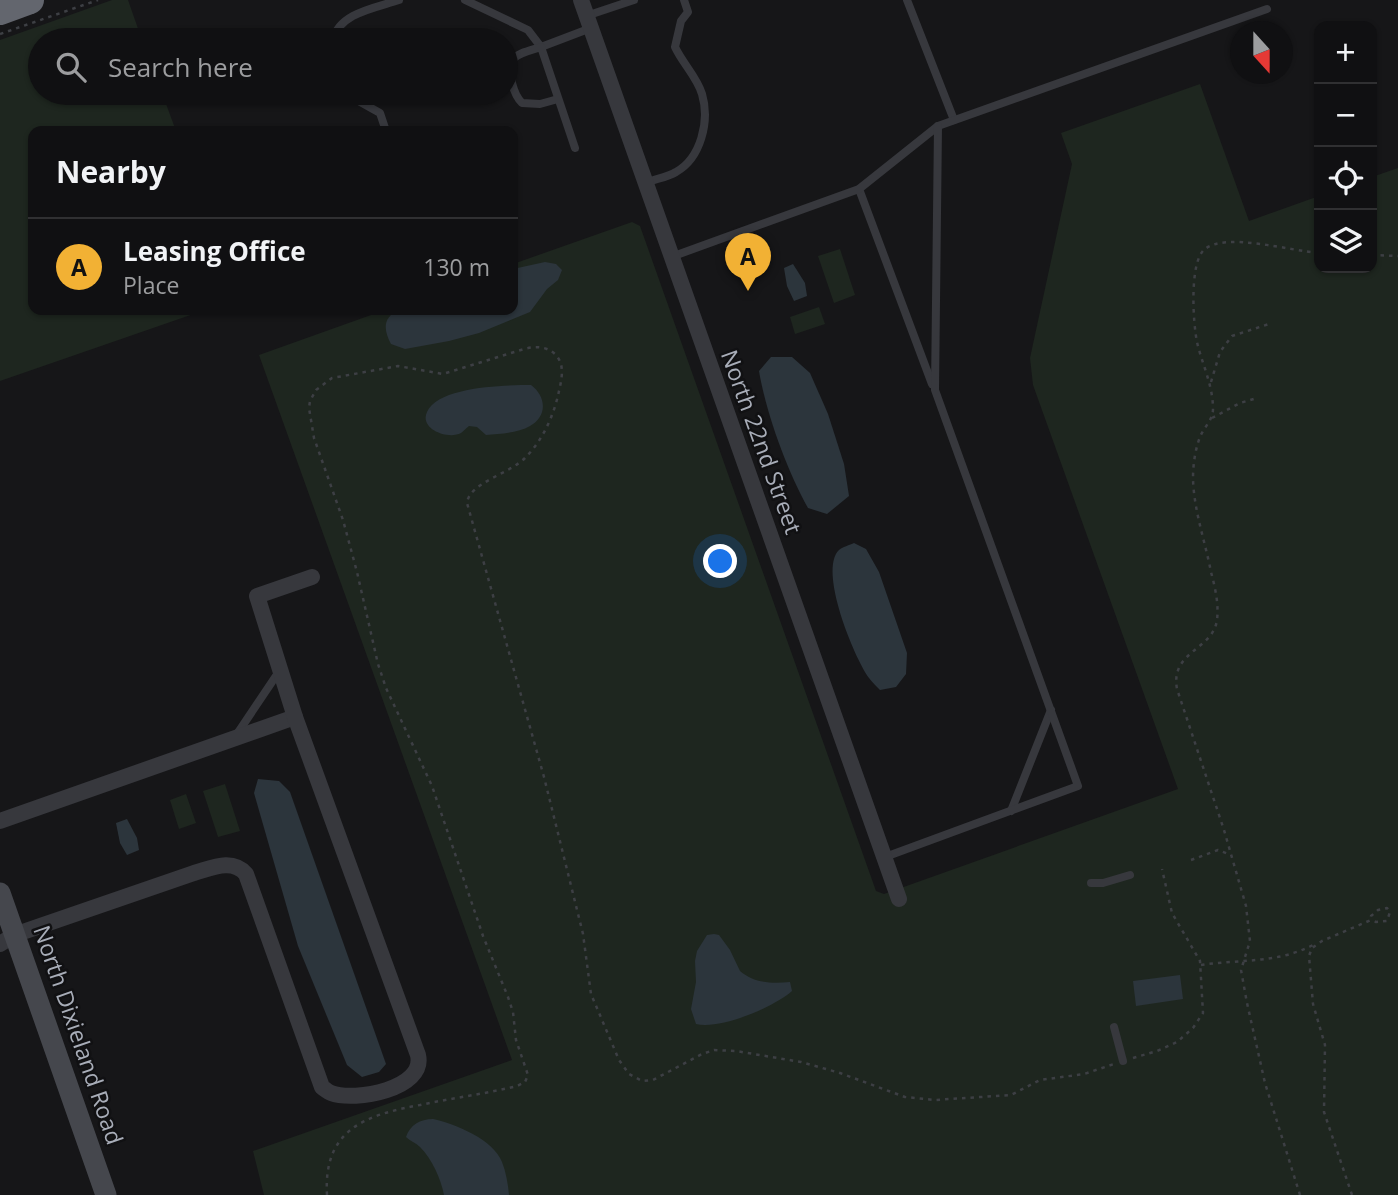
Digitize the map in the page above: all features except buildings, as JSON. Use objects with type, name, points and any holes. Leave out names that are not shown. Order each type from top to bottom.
[{"type":"highway","points":[[0,11],[30,0]]},
{"type":"street","name":"North 22nd Street","points":[[581,0],[899,899]]},
{"type":"street","points":[[7,939],[194,873],[222,865],[235,866],[246,874],[322,1087],[330,1093],[364,1094],[407,1082],[417,1072],[420,1063],[418,1055],[295,717],[257,596],[312,577]]},
{"type":"street","points":[[0,821],[295,717]]},
{"type":"street","name":"North Dixieland Road","points":[[0,893],[7,939],[106,1195]]},
{"type":"lane","points":[[336,28],[348,18],[399,0]]},
{"type":"lane","points":[[465,0],[528,30],[541,47],[575,148]]},
{"type":"lane","points":[[518,54],[541,47],[634,0]]},
{"type":"lane","points":[[645,183],[676,173],[692,159],[703,135],[702,94],[675,47],[681,22],[688,12],[684,0]]},
{"type":"lane","points":[[907,0],[954,120]]},
{"type":"lane","points":[[671,257],[859,189],[939,125],[1267,9]]},
{"type":"lane","points":[[518,99],[522,103],[540,104],[558,99]]},
{"type":"lane","points":[[366,105],[380,113],[384,126]]},
{"type":"lane","points":[[935,390],[939,125]]},
{"type":"lane","points":[[859,189],[935,390],[1078,786],[884,858]]},
{"type":"lane","points":[[234,738],[280,670]]},
{"type":"lane","points":[[1011,811],[1051,710]]},
{"type":"lane","points":[[1091,883],[1103,883],[1130,875]]},
{"type":"lane","points":[[1114,1027],[1123,1061]]},
{"type":"path","points":[[0,34],[98,0]]},
{"type":"path","points":[[1212,418],[1210,386],[1197,343],[1194,320],[1195,276],[1202,252],[1214,244],[1232,241],[1314,252]]},
{"type":"path","points":[[1377,254],[1398,256]]},
{"type":"path","points":[[1210,386],[1220,352],[1232,336],[1269,324]]},
{"type":"path","points":[[327,1195],[328,1170],[334,1150],[345,1135],[365,1119],[413,1106],[517,1087],[526,1082],[528,1074],[516,1040],[513,1012],[508,997],[483,936],[432,786],[377,664],[347,533],[313,432],[309,404],[318,387],[332,378],[376,369],[405,367],[443,374],[538,347],[551,351],[560,363],[562,375],[557,400],[551,419],[540,438],[512,469],[474,489],[468,495],[467,503],[547,789],[583,934],[591,995],[619,1060],[629,1074],[642,1081],[653,1080],[702,1054],[714,1050],[736,1051],[812,1065],[905,1097],[934,1100],[1011,1095],[1040,1080],[1084,1073],[1174,1044],[1201,1019],[1204,1011],[1199,958],[1172,913],[1161,869]]},
{"type":"path","points":[[1256,398],[1212,418],[1197,444],[1193,481],[1196,509],[1215,587],[1217,620],[1208,637],[1179,665],[1176,683],[1226,836],[1250,925],[1250,941],[1241,973],[1262,1071],[1300,1195]]},
{"type":"path","points":[[1191,860],[1218,850],[1226,836]]},
{"type":"path","points":[[1218,850],[1231,855]]},
{"type":"path","points":[[1200,965],[1270,960],[1297,954],[1371,920],[1387,921],[1390,912],[1387,908],[1381,909],[1371,916],[1371,920]]},
{"type":"path","points":[[1316,944],[1309,952],[1309,958],[1313,1004],[1325,1038],[1324,1112],[1352,1195]]},
{"type":"path","points":[[1297,954],[1309,958]]},
{"type":"shaded area","points":[[112,0],[128,0],[138,28],[34,28]]},
{"type":"shaded area","points":[[28,30],[28,105],[166,105],[174,126],[28,126],[28,315],[191,315],[0,381],[0,40]]},
{"type":"shaded area","points":[[1200,84],[1249,221],[1314,198],[1314,273],[1377,273],[1377,175],[1398,168],[1398,1195],[264,1195],[253,1151],[512,1060],[259,355],[371,315],[518,315],[518,262],[632,222],[640,226],[876,891],[884,894],[1178,789],[1033,385],[1030,358],[1072,164],[1061,133]]},
{"type":"shaded area","points":[[840,249],[855,295],[834,303],[818,256]]},
{"type":"shaded area","points":[[545,262],[556,264],[562,270],[558,280],[547,289],[530,312],[479,333],[449,341],[405,349],[391,344],[386,324],[391,315],[518,315],[518,268]]},
{"type":"shaded area","points":[[793,264],[805,283],[807,296],[794,301],[787,286],[784,268]]},
{"type":"shaded area","points":[[819,307],[825,324],[795,334],[790,317]]},
{"type":"shaded area","points":[[771,357],[792,357],[810,373],[828,414],[844,464],[849,496],[827,514],[808,508],[778,441],[759,371]]},
{"type":"shaded area","points":[[531,385],[540,395],[543,406],[536,422],[525,428],[486,435],[477,427],[469,426],[461,433],[449,435],[436,432],[427,423],[427,412],[434,403],[458,392]]},
{"type":"shaded area","points":[[854,543],[866,549],[879,572],[907,653],[906,674],[896,687],[880,690],[869,678],[840,614],[835,594],[834,560],[839,550]]},
{"type":"shaded area","points":[[258,779],[279,781],[290,792],[386,1064],[379,1072],[362,1077],[347,1065],[298,946],[254,793]]},
{"type":"shaded area","points":[[225,784],[240,831],[218,837],[203,791]]},
{"type":"shaded area","points":[[186,794],[196,823],[179,829],[170,800]]},
{"type":"shaded area","points":[[127,819],[137,838],[139,850],[127,855],[120,843],[116,823]]},
{"type":"shaded area","points":[[707,935],[719,935],[745,975],[764,982],[790,982],[792,991],[773,1004],[746,1016],[719,1024],[696,1024],[691,1009],[696,982],[697,951]]},
{"type":"shaded area","points":[[1180,975],[1183,999],[1136,1006],[1133,981]]},
{"type":"shaded area","points":[[433,1119],[462,1129],[491,1146],[502,1162],[509,1195],[444,1195],[428,1157],[406,1137],[416,1124]]},
{"type":"place","name":"Leasing Office","points":[[748,291]]}]
